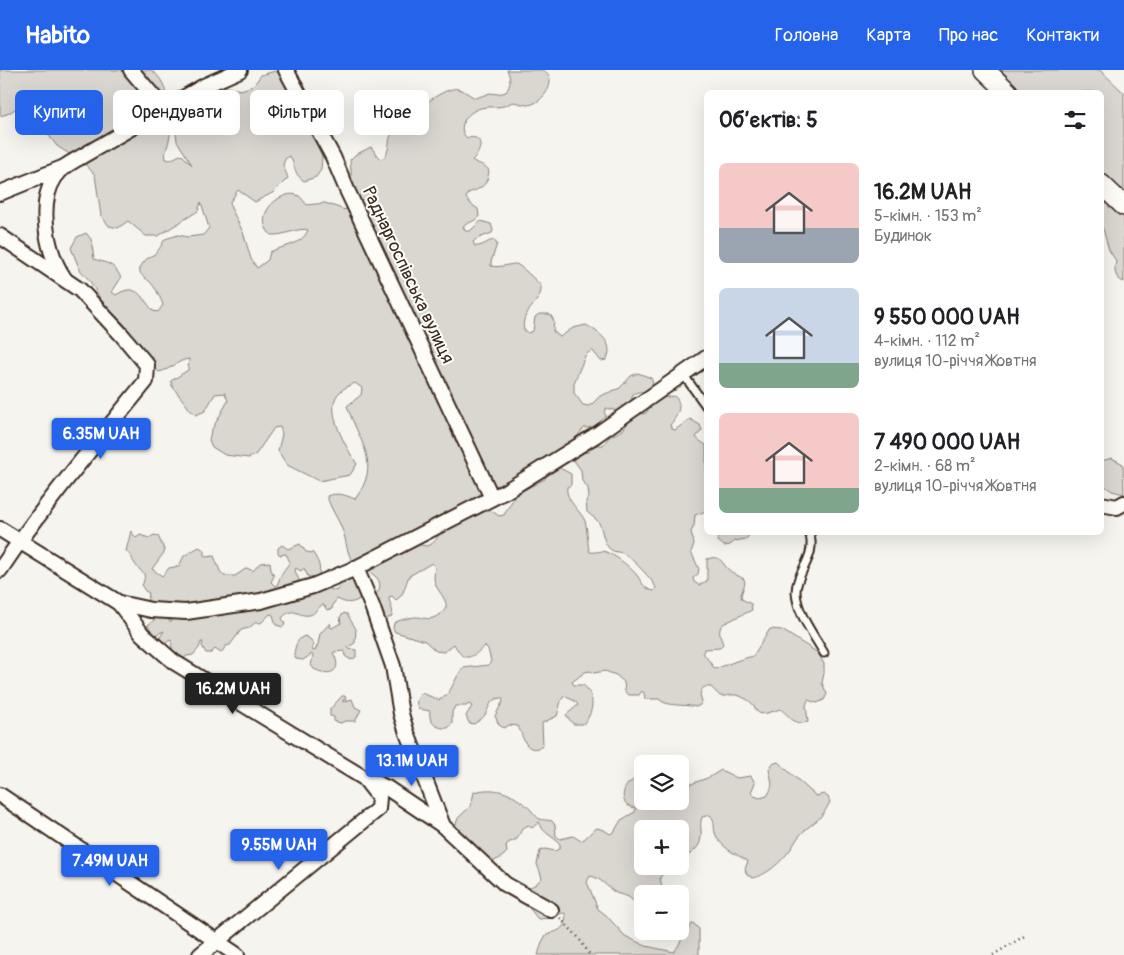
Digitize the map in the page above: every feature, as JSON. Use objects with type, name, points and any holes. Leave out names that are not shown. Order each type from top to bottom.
[{"type":"street","points":[[131,70],[148,90]]},
{"type":"street","points":[[197,90],[240,70]]},
{"type":"street","name":"Раднаргоспівська вулиця","points":[[286,70],[333,157],[492,498]]},
{"type":"street","points":[[985,70],[1006,90]]},
{"type":"street","points":[[0,193],[65,166],[120,135]]},
{"type":"street","points":[[65,166],[55,177],[48,192],[45,207],[50,248],[65,280]]},
{"type":"street","points":[[1104,187],[1124,206]]},
{"type":"street","points":[[0,236],[80,290],[122,334],[147,365],[146,381],[19,541],[0,570]]},
{"type":"street","points":[[0,529],[119,603],[151,610],[186,612],[261,601],[313,586],[356,568],[492,498],[596,435],[704,359]]},
{"type":"street","points":[[1104,505],[1117,507],[1124,503]]},
{"type":"street","points":[[356,568],[372,606],[392,666],[407,733],[443,826]]},
{"type":"street","points":[[119,603],[142,634],[174,662],[364,778],[387,788],[443,826],[505,884],[551,910]]},
{"type":"street","points":[[200,955],[378,809],[379,797],[364,778]]},
{"type":"street","points":[[0,795],[237,955]]},
{"type":"lane","points":[[683,374],[704,403]]},
{"type":"lane","points":[[810,535],[809,559],[798,579],[796,593],[803,617],[824,653]]},
{"type":"path","points":[[551,910],[578,937],[590,955]]},
{"type":"path","points":[[993,955],[1026,935]]},
{"type":"shaded area","points":[[0,70],[151,70],[158,76],[164,90],[113,90],[113,135],[170,135],[166,159],[170,160],[180,155],[192,165],[177,141],[176,135],[240,135],[240,90],[210,90],[221,86],[241,90],[253,86],[261,75],[275,71],[284,76],[291,90],[250,90],[250,135],[311,135],[322,156],[321,170],[316,177],[304,181],[296,172],[290,156],[285,159],[283,165],[288,178],[274,192],[255,202],[238,190],[230,202],[243,232],[251,259],[257,268],[268,260],[270,252],[297,242],[308,230],[304,229],[271,235],[264,219],[267,211],[278,199],[285,195],[293,194],[299,196],[307,205],[325,203],[345,210],[351,199],[352,192],[350,160],[355,155],[371,147],[380,159],[385,157],[391,135],[429,135],[429,101],[444,92],[454,89],[458,89],[476,98],[490,93],[506,92],[510,81],[507,70],[544,70],[549,76],[550,81],[541,99],[527,105],[512,102],[500,107],[481,108],[472,112],[465,120],[462,129],[464,134],[467,138],[473,137],[477,139],[480,144],[478,153],[472,160],[489,170],[483,186],[468,193],[466,198],[478,209],[479,216],[463,226],[465,231],[470,231],[481,221],[491,224],[492,233],[473,242],[475,246],[480,246],[494,240],[497,244],[491,266],[498,267],[516,264],[541,286],[541,292],[523,323],[524,330],[529,333],[533,331],[535,317],[539,314],[549,314],[554,321],[553,331],[560,337],[573,328],[586,325],[605,339],[609,349],[606,360],[601,361],[593,351],[589,352],[585,356],[574,383],[574,393],[583,405],[588,406],[600,396],[620,388],[631,376],[638,373],[651,378],[653,383],[649,390],[633,394],[630,405],[621,412],[606,408],[604,412],[606,416],[600,424],[584,428],[569,446],[503,487],[493,485],[485,487],[468,506],[355,563],[348,552],[344,533],[327,496],[338,494],[355,499],[363,486],[367,474],[366,452],[347,406],[361,395],[362,388],[355,383],[344,388],[336,398],[334,407],[335,417],[342,438],[357,464],[350,475],[319,481],[287,465],[278,451],[282,434],[280,427],[274,428],[256,454],[249,458],[225,455],[212,447],[209,440],[211,431],[228,401],[225,393],[215,394],[205,411],[196,415],[191,411],[172,386],[171,381],[188,370],[189,359],[159,372],[154,368],[141,345],[102,302],[90,281],[80,270],[71,248],[77,237],[86,233],[91,239],[94,259],[113,267],[121,278],[112,292],[116,295],[123,291],[133,290],[141,296],[153,311],[158,312],[163,305],[155,288],[140,272],[141,266],[157,252],[165,239],[178,235],[188,237],[203,235],[209,228],[201,202],[198,211],[158,236],[146,236],[128,221],[118,228],[109,226],[101,216],[95,175],[85,164],[57,146],[48,135],[103,135],[103,90],[15,90],[15,109],[0,116]]},
{"type":"shaded area","points":[[1001,70],[1100,70],[1124,93],[1124,196],[1104,178],[1104,90],[1020,90]]},
{"type":"shaded area","points":[[1104,200],[1124,218],[1124,282],[1117,276],[1115,271],[1116,261],[1109,250],[1104,232]]},
{"type":"shaded area","points":[[674,396],[679,402],[677,414],[670,425],[672,429],[675,430],[690,419],[700,425],[702,430],[696,437],[704,444],[704,512],[695,515],[694,526],[691,532],[694,544],[691,552],[699,569],[698,574],[693,578],[694,582],[699,585],[707,581],[707,559],[717,558],[727,568],[744,579],[742,599],[751,604],[752,610],[723,624],[720,636],[723,644],[720,648],[704,649],[703,653],[715,669],[753,656],[770,629],[782,630],[818,653],[824,664],[822,683],[827,694],[824,700],[817,703],[808,700],[806,705],[808,722],[803,723],[795,721],[780,709],[763,714],[759,713],[744,698],[738,695],[720,696],[711,687],[704,687],[701,690],[702,702],[696,707],[666,703],[659,699],[645,699],[642,691],[639,695],[629,695],[625,692],[624,682],[616,675],[605,671],[594,673],[590,671],[585,672],[572,682],[574,685],[583,685],[590,693],[592,704],[587,720],[583,724],[573,724],[566,715],[578,705],[575,701],[564,696],[557,716],[542,723],[543,746],[537,748],[529,747],[518,726],[509,725],[504,728],[499,725],[495,716],[503,701],[502,698],[495,699],[485,715],[474,724],[469,723],[466,716],[472,706],[469,704],[466,706],[455,706],[452,712],[452,724],[448,728],[434,724],[430,719],[430,711],[419,709],[418,697],[422,693],[439,700],[443,698],[463,668],[489,665],[491,661],[488,649],[485,646],[472,656],[465,657],[454,644],[444,652],[436,651],[425,641],[395,632],[393,628],[396,622],[414,617],[429,619],[441,614],[445,610],[445,601],[435,583],[435,567],[432,563],[409,576],[399,598],[396,600],[392,596],[389,597],[392,616],[380,620],[367,603],[378,592],[380,585],[377,578],[368,569],[395,556],[416,542],[420,545],[428,546],[437,539],[440,530],[470,516],[486,511],[492,511],[499,516],[504,515],[516,494],[545,479],[548,472],[558,467],[571,474],[571,485],[567,487],[567,492],[570,501],[585,521],[590,552],[604,551],[617,558],[635,573],[646,588],[654,591],[656,588],[637,564],[622,553],[612,551],[607,546],[599,523],[587,512],[588,488],[582,481],[581,470],[572,458],[579,453],[589,452],[594,445],[603,445],[609,437],[623,430],[632,416],[646,413],[655,399]]},
{"type":"shaded area","points":[[1112,458],[1123,464],[1124,494],[1112,491],[1104,485],[1104,460]]},
{"type":"shaded area","points":[[131,531],[136,538],[140,535],[149,538],[154,535],[158,536],[165,551],[152,569],[162,576],[169,568],[179,566],[184,556],[199,547],[204,550],[205,557],[214,556],[224,576],[235,576],[247,568],[253,571],[260,563],[270,562],[274,576],[271,582],[275,586],[290,562],[286,554],[280,555],[278,553],[278,548],[282,545],[288,549],[300,544],[306,552],[313,553],[319,565],[318,577],[308,577],[304,568],[301,571],[296,568],[295,571],[299,580],[298,586],[276,588],[265,591],[264,594],[284,603],[316,592],[321,586],[336,591],[342,584],[351,579],[356,581],[362,594],[358,600],[352,602],[337,599],[332,609],[327,610],[322,605],[311,615],[290,612],[282,618],[285,624],[283,627],[276,625],[273,615],[270,614],[261,623],[256,622],[249,628],[241,630],[230,645],[226,646],[221,653],[215,649],[211,653],[206,653],[202,646],[203,642],[201,642],[193,655],[184,658],[176,656],[173,653],[171,640],[163,643],[159,639],[164,631],[155,635],[152,634],[148,625],[156,617],[167,618],[169,621],[172,621],[171,615],[176,605],[173,603],[149,605],[147,602],[149,593],[142,586],[144,575],[126,551]]},
{"type":"shaded area","points":[[718,535],[749,535],[746,539],[735,541],[730,545],[724,546],[718,541]]},
{"type":"shaded area","points":[[344,613],[347,614],[356,629],[355,643],[348,647],[349,649],[356,650],[356,657],[351,660],[345,656],[344,651],[334,652],[336,669],[325,673],[314,669],[311,665],[312,654],[303,660],[296,659],[294,651],[300,639],[305,636],[310,639],[314,644],[312,650],[315,651],[320,634],[329,624],[331,624],[330,627],[332,628],[341,623],[340,617]]},
{"type":"shaded area","points":[[342,696],[345,696],[346,699],[343,702],[352,699],[355,707],[361,710],[355,721],[341,723],[334,721],[334,717],[330,716],[330,709]]},
{"type":"shaded area","points":[[778,762],[816,796],[824,794],[830,802],[820,817],[801,834],[786,855],[768,871],[753,878],[747,875],[745,869],[748,861],[721,843],[715,833],[714,821],[710,815],[702,817],[699,845],[689,855],[689,820],[634,820],[634,875],[662,875],[660,877],[661,885],[634,885],[634,901],[616,893],[598,879],[590,876],[587,882],[598,909],[625,936],[646,946],[674,952],[681,940],[689,940],[689,928],[693,923],[699,929],[699,955],[538,955],[546,935],[563,927],[566,914],[562,913],[552,918],[538,919],[522,899],[525,890],[542,878],[537,864],[540,851],[545,849],[555,851],[560,848],[560,844],[545,832],[539,822],[532,828],[528,825],[522,829],[517,839],[508,843],[506,846],[507,852],[501,857],[481,863],[454,830],[458,818],[471,806],[474,792],[497,790],[516,798],[539,818],[552,821],[555,825],[556,836],[560,839],[573,836],[581,841],[597,828],[610,834],[614,832],[621,820],[636,810],[689,810],[689,785],[710,777],[721,770],[737,778],[751,776],[755,783],[751,792],[754,796],[760,798],[767,796],[772,784],[769,770],[772,764]]},
{"type":"shaded area","points":[[634,780],[634,808],[625,802],[623,795],[625,788]]}]
